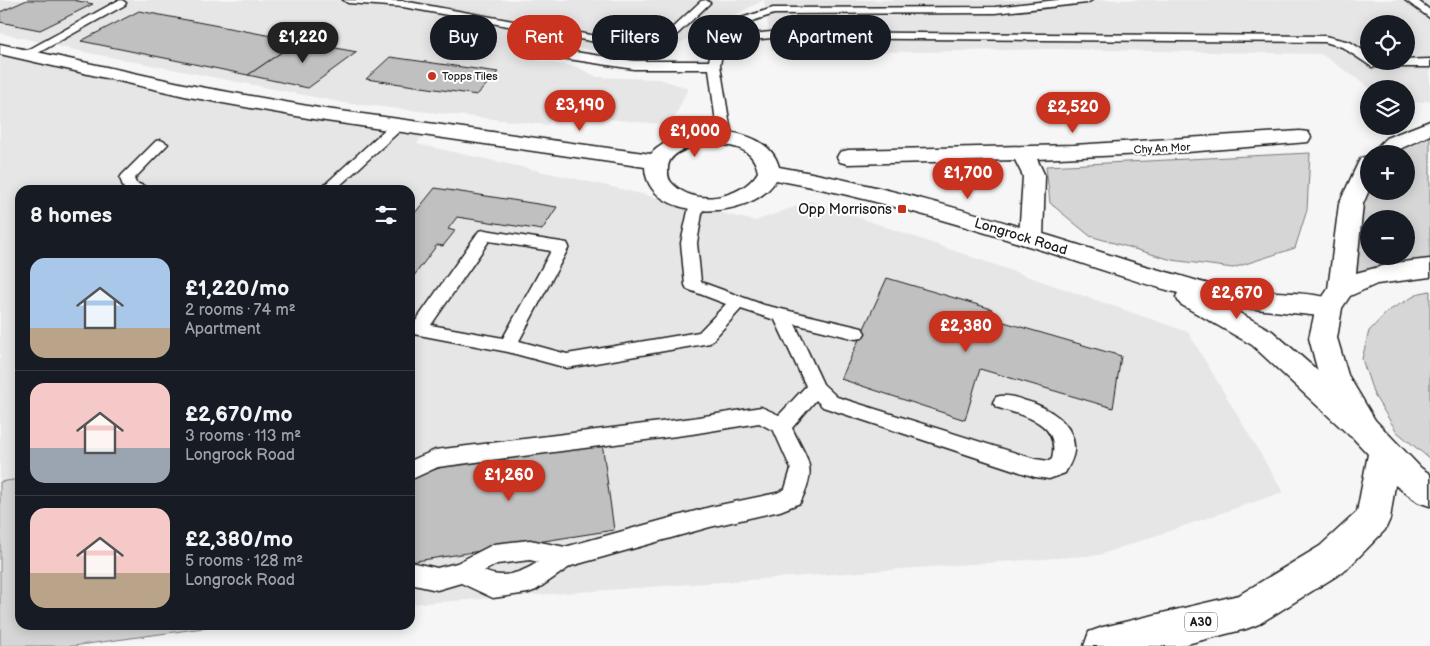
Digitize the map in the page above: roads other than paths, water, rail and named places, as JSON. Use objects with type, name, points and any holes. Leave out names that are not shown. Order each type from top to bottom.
[{"type":"main road","points":[[0,49],[189,91],[319,114],[658,162]]},
{"type":"main road","points":[[1391,145],[1430,127]]},
{"type":"main road","name":"Chy An Mor","points":[[848,157],[1023,154],[1184,147],[1300,137]]},
{"type":"main road","points":[[725,138],[748,145],[764,157],[769,172],[765,184],[754,194],[717,204],[680,198],[667,191],[659,182],[656,172],[658,162],[665,152],[677,145],[691,140],[725,138]]},
{"type":"main road","points":[[1023,154],[1034,176],[1031,238]]},
{"type":"main road","name":"Longrock Road","points":[[769,172],[820,181],[912,204],[1031,238],[1155,278],[1234,299],[1280,301],[1335,298]]},
{"type":"main road","points":[[1360,182],[1350,204],[1335,298],[1323,338],[1334,376],[1374,440],[1408,478],[1430,492]]},
{"type":"main road","points":[[1335,298],[1370,277],[1430,268]]},
{"type":"main road","name":"Longrock Road","points":[[1155,278],[1262,338],[1374,440]]},
{"type":"main road","name":"A30","points":[[1103,646],[1246,611],[1334,558],[1373,519],[1374,440]]},
{"type":"lane","points":[[348,0],[403,4],[640,47],[660,45],[705,3]]},
{"type":"lane","points":[[876,15],[908,12],[986,10],[1087,0]]},
{"type":"lane","points":[[1410,0],[1430,15]]},
{"type":"lane","points":[[25,55],[121,3]]},
{"type":"lane","points":[[760,15],[773,11],[779,15]]},
{"type":"lane","points":[[891,26],[1325,39],[1346,44],[1360,54]]},
{"type":"lane","points":[[582,57],[634,65],[714,65]]},
{"type":"lane","points":[[715,60],[714,65],[725,138]]},
{"type":"lane","points":[[1415,63],[1430,63]]},
{"type":"lane","points":[[332,185],[398,125]]},
{"type":"lane","points":[[129,185],[127,178],[161,144]]},
{"type":"lane","points":[[697,202],[689,243],[693,285],[739,302],[856,333]]},
{"type":"lane","points":[[508,346],[561,247],[485,235],[419,329],[508,346],[567,361],[704,338],[739,302]]},
{"type":"lane","points":[[780,314],[798,346],[816,388],[830,402],[1034,468],[1049,470],[1058,467],[1063,459],[1065,450],[1062,438],[1055,426],[1040,414],[1003,402]]},
{"type":"lane","points":[[781,426],[816,388]]},
{"type":"lane","points":[[415,469],[435,459],[692,426],[761,415],[781,426],[801,469],[799,483],[793,496],[780,502],[710,516],[565,557],[528,582],[493,587],[462,572]]},
{"type":"lane","points":[[415,574],[437,579],[462,572],[494,554],[530,550],[565,557]]},
{"type":"place","name":"Topps Tiles","points":[[432,76]]},
{"type":"place","name":"Opp Morrisons","points":[[902,209]]}]
